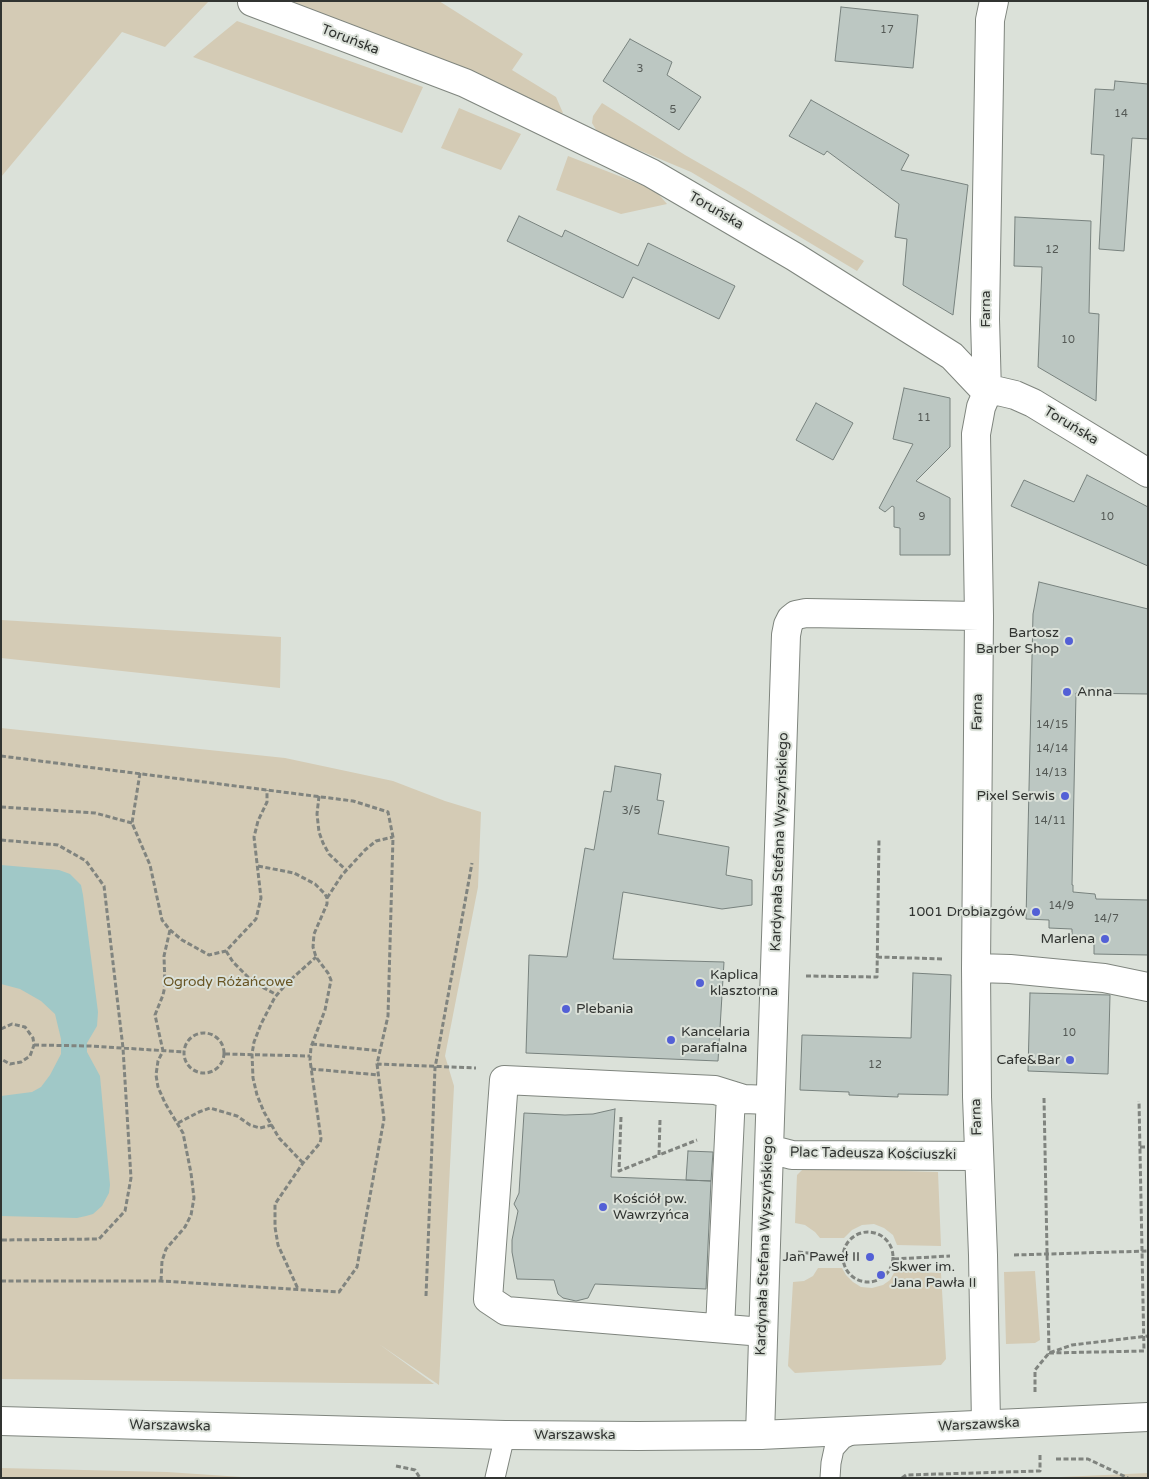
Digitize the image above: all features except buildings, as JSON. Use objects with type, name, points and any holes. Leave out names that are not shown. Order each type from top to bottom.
[{"type":"street","name":"Farna","points":[[986,1424],[979,1156],[964,964],[979,616],[976,434],[980,407],[988,394],[985,319],[990,20],[994,1]]},
{"type":"street","name":"Toruńska","points":[[252,2],[465,83],[651,173],[795,257],[952,356],[988,394],[998,391],[1015,395],[1034,403],[1148,473]]},
{"type":"street","name":"Kardynała Stefana Wyszyńskiego","points":[[760,1435],[786,635],[791,618],[806,613],[979,616]]},
{"type":"street","points":[[964,964],[1104,978],[1148,988]]},
{"type":"street","points":[[762,1332],[506,1311],[488,1299],[504,1080],[715,1090],[744,1099],[770,1100]]},
{"type":"street","points":[[720,1328],[731,1095]]},
{"type":"street","name":"Plac Tadeusza Kościuszki","points":[[768,1149],[792,1155],[979,1156]]},
{"type":"street","name":"Warszawska","points":[[1,1421],[505,1435],[760,1435],[1148,1417]]},
{"type":"lane","points":[[830,1478],[830,1463],[834,1449],[842,1440],[859,1431]]},
{"type":"lane","points":[[496,1478],[505,1435]]},
{"type":"path","points":[[1,756],[354,800],[388,812],[394,837],[388,1016],[377,1064],[384,1119],[358,1267],[339,1292],[161,1281],[1,1281]]},
{"type":"path","points":[[140,773],[132,822],[150,865],[162,920],[182,940],[209,955],[226,951],[256,918],[261,898],[254,837],[258,821],[267,802],[267,790]]},
{"type":"path","points":[[319,796],[317,814],[319,832],[323,843],[329,854],[346,870]]},
{"type":"path","points":[[1,807],[95,813],[132,822]]},
{"type":"path","points":[[327,898],[346,870],[364,850],[376,841],[394,837]]},
{"type":"path","points":[[776,974],[877,977],[879,839]]},
{"type":"path","points":[[1,840],[58,845],[86,861],[104,886],[123,1048],[131,1178],[125,1211],[99,1239],[1,1240]]},
{"type":"path","points":[[426,1296],[435,1068],[472,863]]},
{"type":"path","points":[[258,866],[294,873],[315,884],[327,898],[327,904],[314,934],[313,947],[316,957],[328,973],[330,986],[325,1010],[312,1044],[310,1056],[321,1139],[275,1204],[275,1227],[278,1246],[298,1289]]},
{"type":"path","points":[[161,1281],[162,1261],[166,1249],[185,1228],[191,1215],[194,1198],[183,1133],[165,1103],[156,1075],[158,1061],[163,1051],[155,1015],[165,986],[164,956],[170,930]]},
{"type":"path","points":[[226,951],[242,973],[253,982],[277,995]]},
{"type":"path","points":[[303,1162],[279,1138],[257,1095],[253,1078],[252,1054],[254,1042],[261,1024],[277,995],[288,982],[316,957]]},
{"type":"path","points":[[877,957],[964,964]]},
{"type":"path","points":[[1,1029],[12,1024],[25,1028],[33,1038],[34,1045],[30,1056],[21,1062],[10,1064],[1,1059]]},
{"type":"path","points":[[201,1033],[210,1034],[218,1038],[223,1045],[225,1054],[217,1070],[208,1074],[198,1073],[191,1069],[185,1061],[184,1052],[186,1043],[192,1036],[201,1033]]},
{"type":"path","points":[[312,1044],[381,1051]]},
{"type":"path","points":[[34,1045],[91,1046],[184,1052]]},
{"type":"path","points":[[225,1054],[310,1056]]},
{"type":"path","points":[[377,1064],[435,1068],[494,1068],[504,1080]]},
{"type":"path","points":[[311,1069],[379,1075]]},
{"type":"path","points":[[622,1085],[619,1171],[729,1127]]},
{"type":"path","points":[[660,1155],[661,1087]]},
{"type":"path","points":[[1044,1098],[1050,1353]]},
{"type":"path","points":[[1050,1353],[1146,1351],[1139,1101]]},
{"type":"path","points":[[178,1122],[210,1108],[237,1116],[250,1125],[260,1128],[272,1125]]},
{"type":"path","points":[[1140,1147],[1148,1147]]},
{"type":"path","points":[[864,1232],[875,1232],[885,1238],[892,1247],[894,1259],[890,1270],[882,1278],[872,1282],[860,1282],[850,1276],[844,1267],[842,1256],[846,1244],[853,1236],[864,1232]]},
{"type":"path","points":[[793,1251],[842,1256]]},
{"type":"path","points":[[1012,1255],[1148,1252]]},
{"type":"path","points":[[894,1259],[956,1256]]},
{"type":"path","points":[[1034,1386],[1035,1370],[1050,1353],[1072,1345],[1146,1336]]},
{"type":"path","points":[[902,1478],[906,1475],[1040,1471],[1039,1450]]},
{"type":"path","points":[[1056,1459],[1088,1459],[1128,1478]]},
{"type":"path","points":[[415,1470],[420,1478]]},
{"type":"green space","points":[[1,1],[209,1],[165,47],[122,32],[1,177]]},
{"type":"green space","points":[[281,1],[439,1],[523,54],[512,70],[556,97],[563,113],[554,112]]},
{"type":"green space","points":[[237,21],[423,87],[402,133],[193,57]]},
{"type":"green space","points":[[602,103],[685,155],[864,261],[857,271],[691,172],[598,133],[592,123],[593,116]]},
{"type":"green space","points":[[459,108],[521,134],[501,170],[441,148]]},
{"type":"green space","points":[[568,156],[655,190],[667,204],[621,214],[556,190]]},
{"type":"green space","points":[[1,620],[281,637],[280,688],[1,658]]},
{"type":"green space","name":"Ogrody Różańcowe","points":[[1,728],[285,758],[393,781],[445,801],[481,812],[478,887],[445,1056],[454,1086],[439,1385],[379,1344],[434,1384],[1,1379]]},
{"type":"green space","points":[[804,1168],[938,1172],[941,1246],[897,1245],[893,1235],[884,1228],[874,1224],[862,1225],[852,1230],[844,1238],[820,1238],[805,1225],[795,1223],[797,1175]]},
{"type":"green space","points":[[818,1268],[842,1268],[853,1282],[861,1287],[872,1288],[883,1285],[890,1280],[895,1271],[941,1273],[946,1359],[941,1365],[795,1373],[788,1366],[793,1282],[804,1281],[813,1276]]},
{"type":"green space","points":[[1035,1271],[1040,1340],[1035,1343],[1006,1344],[1004,1272]]},
{"type":"green space","points":[[1,1468],[167,1472],[257,1478],[1,1478]]},
{"type":"green space","points":[[1148,1473],[1148,1478],[1039,1478]]},
{"type":"water","points":[[1,865],[59,870],[70,874],[81,885],[98,1012],[97,1026],[87,1043],[87,1052],[100,1076],[110,1185],[109,1193],[102,1206],[93,1214],[86,1216],[77,1218],[1,1216],[1,1096],[32,1092],[41,1087],[61,1054],[61,1039],[55,1014],[41,1001],[20,989],[1,984]]},
{"type":"place","name":"Bartosz Barber Shop","points":[[1069,641]]},
{"type":"place","name":"Anna","points":[[1067,692]]},
{"type":"place","name":"Pixel Serwis","points":[[1065,796]]},
{"type":"place","name":"1001 Drobiazgów","points":[[1036,912]]},
{"type":"place","name":"Marlena","points":[[1105,939]]},
{"type":"place","name":"Kaplica klasztorna","points":[[700,983]]},
{"type":"place","name":"Plebania","points":[[566,1009]]},
{"type":"place","name":"Kancelaria parafialna","points":[[671,1040]]},
{"type":"place","name":"Cafe&Bar","points":[[1070,1060]]},
{"type":"place","name":"Kościół pw. Wawrzyńca","points":[[603,1207]]},
{"type":"place","name":"Jan Paweł II","points":[[870,1257]]},
{"type":"place","name":"Skwer im. Jana Pawła II","points":[[881,1275]]}]
